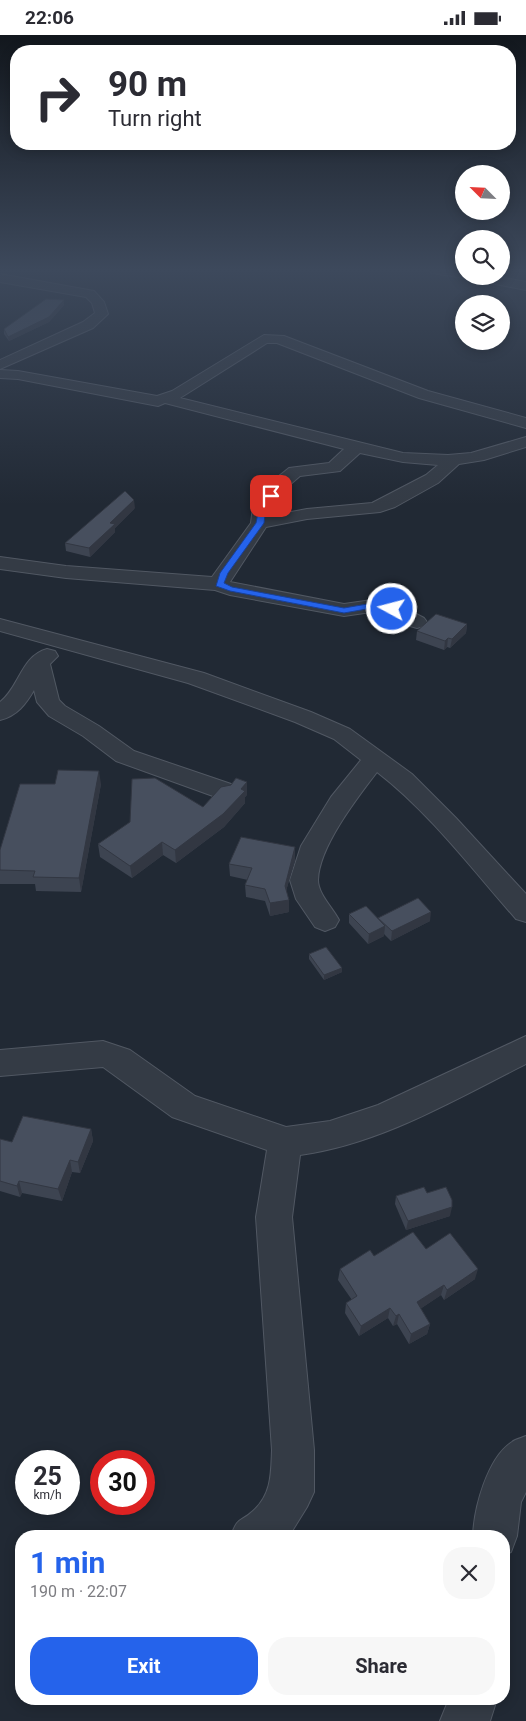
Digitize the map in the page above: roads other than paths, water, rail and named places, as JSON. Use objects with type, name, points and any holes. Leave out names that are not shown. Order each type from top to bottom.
[{"type":"street","points":[[0,365],[38,348]]},
{"type":"street","points":[[0,374],[18,375],[158,401],[167,399],[250,348]]},
{"type":"street","points":[[301,348],[424,395],[456,402],[526,423]]},
{"type":"street","points":[[167,399],[190,407],[292,430],[356,448],[403,457],[455,459],[472,457],[526,442]]},
{"type":"street","points":[[219,584],[224,573],[260,523],[262,507],[280,485],[296,472],[334,467],[356,448]]},
{"type":"street","points":[[260,523],[307,514],[374,509],[389,503],[432,479],[455,459]]},
{"type":"street","points":[[0,563],[66,572],[219,584],[230,589],[344,610],[379,605],[392,609],[417,622]]},
{"type":"street","points":[[0,625],[196,679],[303,717],[342,734],[403,780],[447,824],[526,912]]},
{"type":"street","points":[[0,713],[16,701],[39,662],[63,643]]},
{"type":"street","points":[[39,662],[48,702],[57,711],[91,731],[125,756],[222,790]]},
{"type":"street","points":[[324,920],[310,899],[304,880],[314,846],[340,803],[375,758]]},
{"type":"street","points":[[0,1063],[103,1054],[119,1059],[184,1107],[286,1141],[330,1136],[388,1116],[526,1049]]},
{"type":"street","points":[[264,1530],[270,1527],[292,1492],[294,1450],[274,1217],[280,1166],[286,1141]]},
{"type":"street","points":[[496,1530],[496,1516],[504,1484],[526,1457]]},
{"type":"street","points":[[465,1721],[470,1705]]}]
